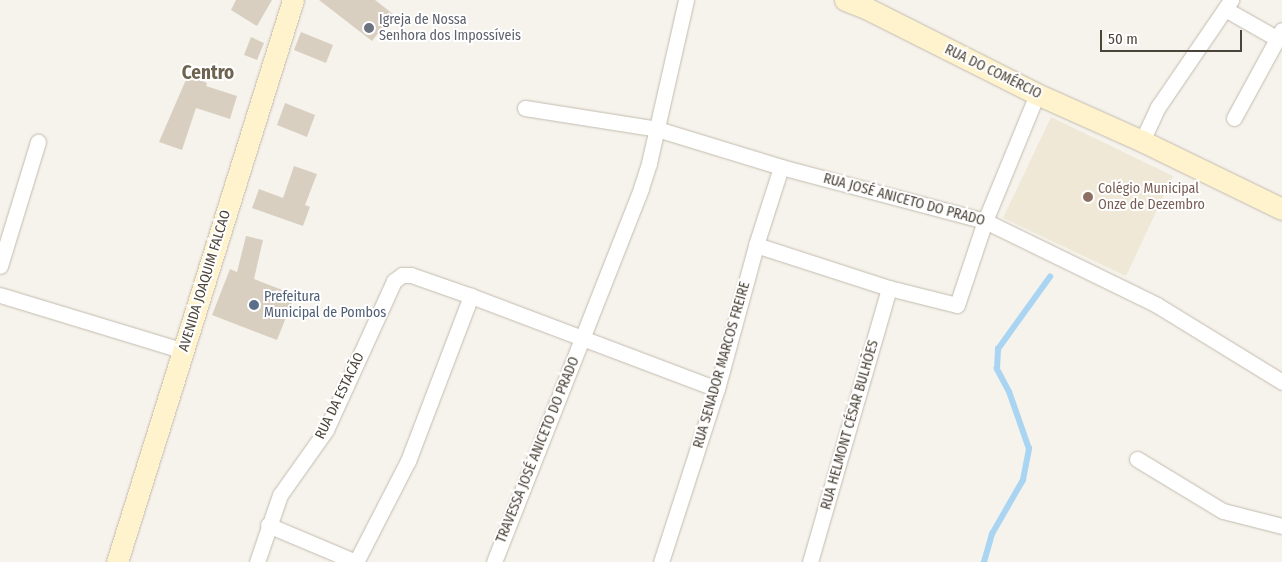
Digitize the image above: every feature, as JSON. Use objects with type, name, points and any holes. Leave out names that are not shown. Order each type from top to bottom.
[{"type":"street","name":"AVENIDA JOAQUIM FALCAO","points":[[117,562],[293,0]]},
{"type":"street","name":"TRAVESSA JOSÉ ANICETO DO PRADO","points":[[494,562],[641,188],[657,129],[686,0]]},
{"type":"street","name":"RUA DO COMÉRCIO","points":[[845,0],[868,4],[1037,94],[1142,141],[1282,209]]},
{"type":"street","points":[[1142,141],[1158,107],[1228,4],[1279,34],[1234,118]]},
{"type":"street","points":[[756,245],[890,288],[957,305],[985,221],[1037,94]]},
{"type":"street","name":"RUA JOSÉ ANICETO DO PRADO","points":[[525,108],[657,129],[781,167],[985,221],[1157,305],[1282,382]]},
{"type":"street","points":[[0,266],[38,142]]},
{"type":"street","name":"RUA SENADOR MARCOS FREIRE","points":[[661,562],[717,390],[756,245],[781,167]]},
{"type":"street","name":"TRAVESSA JOSÉ ANICETO DO PRADO","points":[[394,281],[402,276],[411,275],[717,390]]},
{"type":"street","name":"RUA DA ESTACÃO","points":[[257,562],[280,494],[326,430],[394,281]]},
{"type":"street","name":"RUA HELMONT CÉSAR BULHÕES","points":[[810,562],[890,288]]},
{"type":"street","points":[[0,295],[184,351]]},
{"type":"street","points":[[268,525],[356,562],[408,461],[471,296]]},
{"type":"street","points":[[1137,459],[1223,511],[1282,526]]},
{"type":"shaded area","name":"Colégio Municipal Onze de Dezembro","points":[[1051,117],[1173,176],[1126,276],[1003,218]]},
{"type":"building","points":[[236,0],[272,0],[257,26],[231,10]]},
{"type":"building","name":"Igreja de Nossa Senhora dos Impossíveis","points":[[319,0],[375,0],[393,14],[372,41]]},
{"type":"building","points":[[301,32],[333,45],[326,63],[294,50]]},
{"type":"building","points":[[251,37],[264,43],[257,60],[244,55]]},
{"type":"building","points":[[188,75],[207,83],[206,86],[237,96],[230,119],[196,108],[182,150],[159,142]]},
{"type":"building","points":[[285,103],[315,115],[307,137],[277,125]]},
{"type":"building","points":[[294,166],[317,174],[305,205],[310,207],[303,226],[252,208],[259,189],[283,198]]},
{"type":"building","name":"Prefeitura Municipal de Pombos","points":[[246,236],[263,240],[254,279],[295,295],[277,340],[212,315],[230,269],[237,272]]},
{"type":"waterway","points":[[984,562],[992,534],[1023,480],[1029,449],[1009,392],[997,369],[998,349],[1050,277]]},
{"type":"place","name":"Igreja de Nossa Senhora dos Impossíveis","points":[[369,28]]},
{"type":"place","name":"Colégio Municipal Onze de Dezembro","points":[[1088,197]]},
{"type":"place","name":"Prefeitura Municipal de Pombos","points":[[254,305]]},
{"type":"district","name":"Centro","points":[[208,73]]}]
